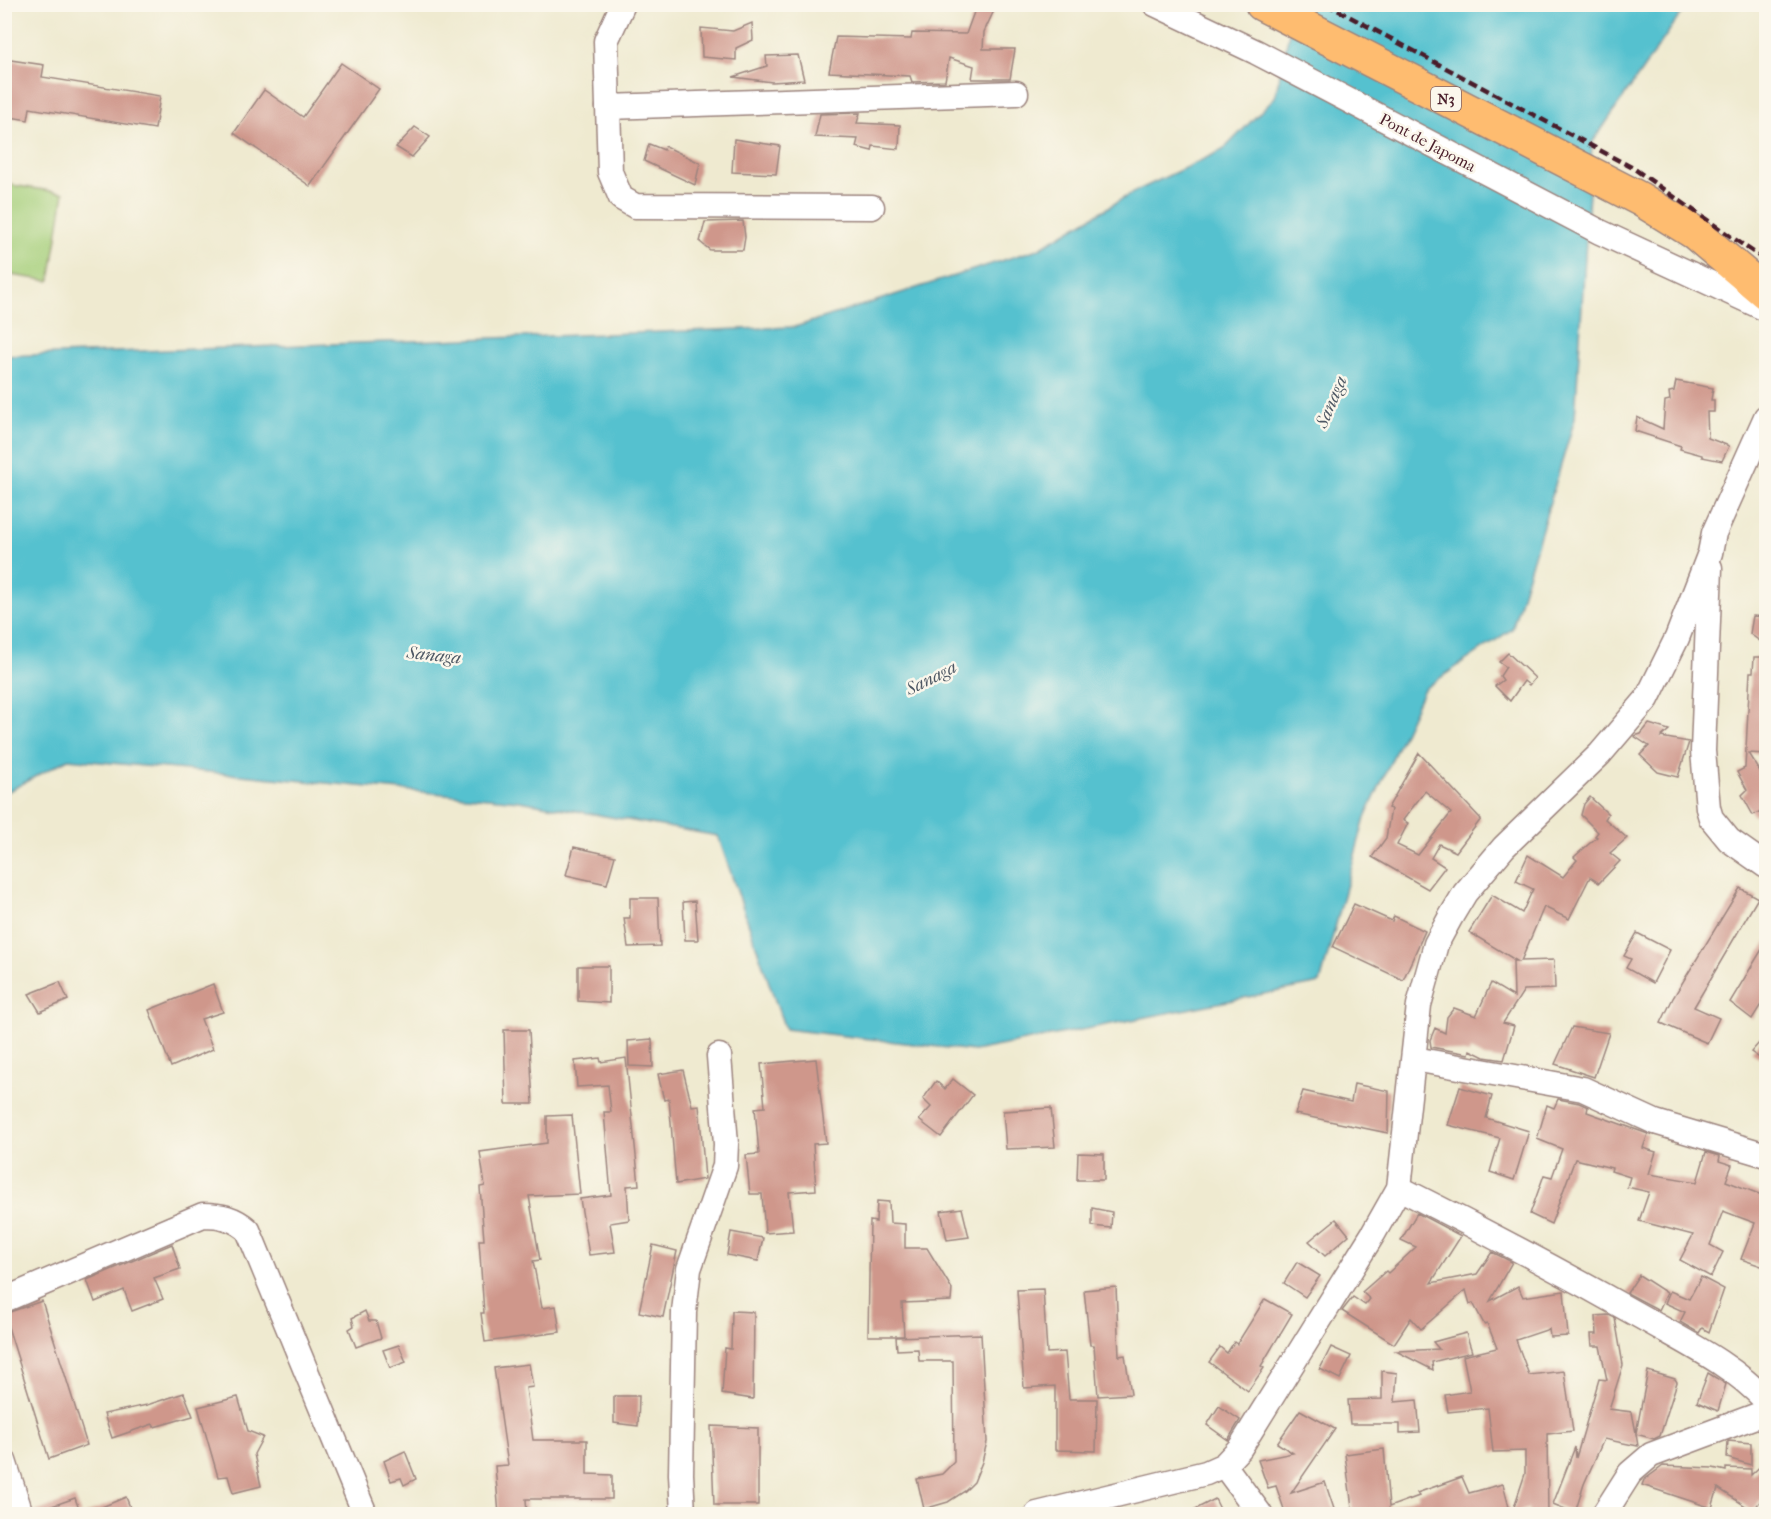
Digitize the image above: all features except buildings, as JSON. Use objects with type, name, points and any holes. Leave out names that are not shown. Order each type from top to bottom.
[{"type":"highway","name":"N3","points":[[1269,7],[1617,188],[1695,233],[1767,293]]},
{"type":"street","points":[[623,4],[606,41],[610,172],[621,198],[635,206],[872,207]]},
{"type":"street","name":"Pont de Japoma","points":[[1155,4],[1256,52],[1600,232],[1767,309]]},
{"type":"street","points":[[608,107],[1016,93]]},
{"type":"street","points":[[1037,1515],[1206,1473],[1224,1465],[1240,1448],[1374,1234],[1399,1188],[1424,984],[1436,944],[1466,893],[1504,847],[1600,754],[1647,699],[1677,638],[1710,552],[1714,533],[1767,417]]},
{"type":"street","points":[[1710,552],[1703,751],[1705,792],[1711,818],[1719,830],[1738,848],[1767,866]]},
{"type":"street","points":[[683,1515],[681,1474],[684,1305],[689,1269],[725,1166],[726,1144],[719,1056]]},
{"type":"street","points":[[1413,1059],[1583,1089],[1647,1119],[1767,1155]]},
{"type":"street","points":[[1399,1188],[1532,1255],[1697,1349],[1738,1376],[1767,1401]]},
{"type":"street","points":[[4,1300],[203,1215],[218,1215],[236,1220],[248,1230],[365,1515]]},
{"type":"street","points":[[1604,1515],[1630,1473],[1651,1455],[1767,1412]]},
{"type":"street","points":[[4,1461],[21,1515]]},
{"type":"street","points":[[1224,1465],[1260,1515]]},
{"type":"green space","points":[[5,184],[64,193],[50,281],[5,274]]},
{"type":"water","name":"Sanaga","points":[[1295,5],[1687,5],[1592,143],[1575,418],[1512,629],[1424,689],[1365,818],[1320,983],[974,1051],[785,1029],[718,836],[520,801],[68,759],[5,793],[4,356],[795,327],[1038,249],[1134,192],[1223,150],[1275,97]]},
{"type":"railway","points":[[1326,4],[1633,168],[1766,261]]}]
